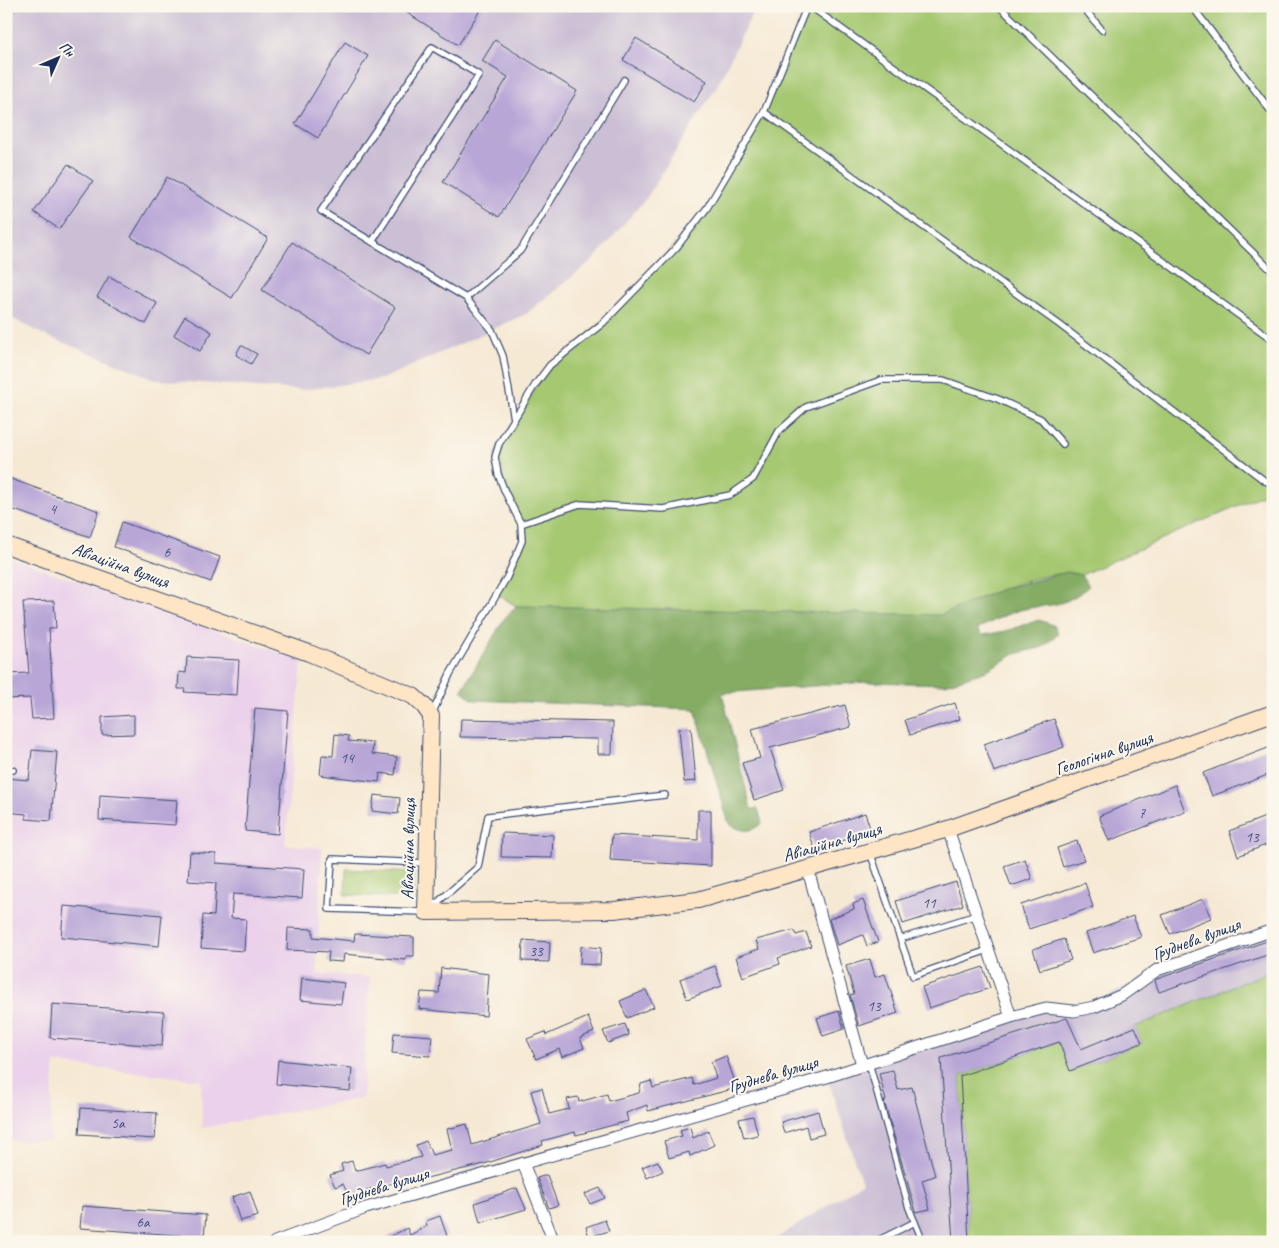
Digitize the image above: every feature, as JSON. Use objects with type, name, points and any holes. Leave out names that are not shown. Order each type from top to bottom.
[{"type":"street","name":"Авіаційна вулиця","points":[[6,545],[309,653],[412,696],[424,706],[431,716],[426,912],[614,910],[698,900],[948,829]]},
{"type":"street","name":"Геологічна вулиця","points":[[948,829],[1273,713]]},
{"type":"street","points":[[948,829],[1011,1017]]},
{"type":"street","points":[[808,870],[866,1064]]},
{"type":"street","name":"Груднева вулиця","points":[[275,1242],[366,1208],[866,1064],[1011,1017],[1046,1008],[1074,1011],[1094,1007],[1122,995],[1157,970],[1273,930]]},
{"type":"street","points":[[523,1163],[554,1242]]},
{"type":"lane","points":[[431,716],[450,674],[507,577],[522,541],[521,524],[505,492],[495,457],[500,444],[514,419],[550,365],[603,323],[676,248],[707,208],[764,112],[809,6],[1273,340]]},
{"type":"lane","points":[[999,6],[1273,272]]},
{"type":"lane","points":[[1082,6],[1102,30]]},
{"type":"lane","points":[[1192,6],[1273,114]]},
{"type":"lane","points":[[1269,6],[1273,11]]},
{"type":"lane","points":[[372,242],[479,75],[432,47],[321,212],[466,298],[492,330],[503,356],[514,419]]},
{"type":"lane","points":[[466,298],[520,251],[624,80]]},
{"type":"lane","points":[[764,112],[1060,326],[1265,481],[1273,482]]},
{"type":"lane","points":[[521,524],[580,504],[663,509],[730,495],[753,479],[779,431],[806,406],[881,380],[943,380],[998,399],[1042,419],[1063,444]]},
{"type":"lane","points":[[6,769],[13,770]]},
{"type":"lane","points":[[427,864],[332,859],[329,909],[426,912],[478,867],[488,816],[665,795]]},
{"type":"lane","points":[[870,852],[913,976],[988,950]]},
{"type":"lane","points":[[900,939],[976,915]]},
{"type":"lane","points":[[866,1064],[915,1222],[923,1242]]},
{"type":"lane","points":[[875,1242],[915,1222]]},
{"type":"shaded area","points":[[6,6],[756,6],[717,86],[647,197],[594,259],[526,314],[449,349],[382,379],[303,390],[158,380],[44,335],[6,315]]},
{"type":"shaded area","points":[[6,556],[302,661],[285,845],[322,848],[317,974],[370,977],[362,1098],[202,1128],[201,1080],[55,1063],[49,1141],[6,1140]]},
{"type":"shaded area","points":[[1273,930],[1273,970],[1136,1027],[1142,1043],[1070,1071],[969,1242],[771,1242],[862,1183],[827,1077],[1046,1008],[1083,1010],[1157,970]]},
{"type":"green space","points":[[807,6],[1273,6],[1273,490],[1081,575],[1048,575],[1030,580],[991,593],[941,615],[516,606],[497,594],[522,541],[521,524],[513,509],[495,457],[499,444],[550,365],[572,349],[636,290],[707,208],[764,112]]},
{"type":"green space","points":[[1067,572],[1081,575],[1089,586],[1072,598],[1058,604],[1018,610],[977,629],[983,635],[1006,631],[1039,620],[1055,626],[1058,634],[1043,647],[1015,654],[984,672],[945,684],[867,682],[722,693],[751,809],[758,809],[762,823],[750,830],[738,829],[729,824],[695,709],[473,700],[462,690],[504,619],[516,606],[941,615],[1002,589]]},
{"type":"green space","points":[[346,869],[414,873],[413,898],[345,895]]},
{"type":"green space","points":[[1273,970],[1273,1242],[969,1242],[960,1076],[1059,1042],[1071,1071],[1142,1043],[1135,1027]]},
{"type":"building","points":[[396,6],[483,6],[458,45]]},
{"type":"building","points":[[636,38],[707,81],[694,102],[623,60]]},
{"type":"building","points":[[495,40],[577,91],[499,217],[443,182],[508,77],[482,61]]},
{"type":"building","points":[[345,42],[368,56],[318,138],[295,124]]},
{"type":"building","points":[[68,164],[93,181],[59,229],[34,212]]},
{"type":"building","points":[[167,177],[268,238],[232,298],[131,237]]},
{"type":"building","points":[[292,242],[395,307],[366,355],[262,290]]},
{"type":"building","points":[[109,276],[157,303],[146,324],[97,297]]},
{"type":"building","points":[[185,316],[212,332],[200,351],[174,335]]},
{"type":"building","points":[[241,345],[257,354],[251,364],[236,355]]},
{"type":"building","points":[[11,479],[99,511],[90,537],[6,507],[6,492]]},
{"type":"building","points":[[122,522],[220,557],[211,582],[114,547]]},
{"type":"building","points":[[54,601],[56,628],[49,629],[54,718],[32,719],[30,698],[6,699],[6,674],[29,673],[23,602]]},
{"type":"building","points":[[187,657],[239,660],[237,695],[184,692],[185,689],[178,689],[179,672],[186,673]]},
{"type":"building","points":[[955,703],[960,719],[910,735],[905,720]]},
{"type":"building","points":[[845,705],[851,727],[770,748],[784,790],[754,800],[742,763],[760,758],[752,729]]},
{"type":"building","points":[[255,708],[288,711],[278,834],[245,831]]},
{"type":"building","points":[[134,715],[134,734],[102,735],[102,717]]},
{"type":"building","points":[[461,719],[613,722],[612,754],[598,754],[598,739],[460,737]]},
{"type":"building","points":[[1054,719],[1064,747],[994,772],[984,744]]},
{"type":"building","points":[[691,728],[696,781],[684,782],[679,729]]},
{"type":"building","points":[[335,734],[349,736],[348,741],[373,743],[372,754],[397,757],[395,775],[380,773],[379,782],[320,775],[322,755],[333,756]]},
{"type":"building","points":[[1273,746],[1273,773],[1212,796],[1203,773]]},
{"type":"building","points":[[32,750],[57,752],[51,821],[26,819],[26,814],[6,812],[6,778],[29,780]]},
{"type":"building","points":[[1175,785],[1185,811],[1109,841],[1099,816]]},
{"type":"building","points":[[100,795],[177,800],[175,825],[99,820]]},
{"type":"building","points":[[374,795],[400,798],[398,814],[372,811]]},
{"type":"building","points":[[698,810],[711,810],[711,866],[610,860],[612,835],[698,840]]},
{"type":"building","points":[[865,813],[871,831],[815,850],[809,832]]},
{"type":"building","points":[[1273,814],[1273,842],[1238,856],[1229,831]]},
{"type":"building","points":[[502,833],[553,835],[552,858],[501,857]]},
{"type":"building","points":[[1077,841],[1084,860],[1063,867],[1057,848]]},
{"type":"building","points":[[190,852],[216,854],[216,863],[304,869],[302,898],[233,894],[231,918],[246,919],[244,951],[201,948],[203,915],[214,916],[216,883],[188,881]]},
{"type":"building","points":[[1025,859],[1032,879],[1011,886],[1004,866]]},
{"type":"building","points":[[956,882],[963,905],[903,924],[896,901]]},
{"type":"building","points":[[1085,883],[1093,907],[1029,929],[1021,905]]},
{"type":"building","points":[[1203,899],[1211,918],[1170,934],[1162,915]]},
{"type":"building","points":[[863,900],[878,942],[867,946],[863,935],[837,945],[829,919],[854,909],[853,904]]},
{"type":"building","points":[[64,906],[162,915],[159,946],[61,937]]},
{"type":"building","points":[[1133,916],[1141,937],[1093,953],[1086,933]]},
{"type":"building","points":[[288,928],[313,929],[313,937],[354,941],[355,934],[414,937],[414,956],[406,956],[406,960],[344,954],[343,962],[328,961],[329,952],[287,950]]},
{"type":"building","points":[[794,930],[796,935],[806,932],[811,946],[778,958],[780,964],[743,977],[736,957],[759,949],[756,940]]},
{"type":"building","points":[[1064,939],[1071,960],[1040,970],[1033,949]]},
{"type":"building","points":[[1273,939],[1273,953],[1159,992],[1155,981],[1157,979]]},
{"type":"building","points":[[523,940],[550,942],[549,962],[522,961]]},
{"type":"building","points":[[581,946],[601,948],[600,965],[580,964]]},
{"type":"building","points":[[870,959],[875,977],[885,974],[898,1013],[859,1026],[850,995],[854,994],[846,966]]},
{"type":"building","points":[[715,966],[722,986],[687,999],[680,979]]},
{"type":"building","points":[[983,967],[990,988],[929,1008],[922,987]]},
{"type":"building","points":[[441,968],[489,974],[486,1016],[419,1009],[421,992],[439,993]]},
{"type":"building","points":[[302,978],[344,983],[341,1004],[300,1000]]},
{"type":"building","points":[[646,990],[654,1007],[627,1018],[620,1001]]},
{"type":"building","points":[[52,1004],[164,1012],[162,1046],[50,1038]]},
{"type":"building","points":[[839,1011],[844,1029],[823,1036],[817,1018]]},
{"type":"building","points":[[588,1017],[594,1032],[580,1038],[584,1048],[562,1057],[559,1049],[536,1059],[527,1039],[545,1032],[546,1035]]},
{"type":"building","points":[[1067,1018],[1081,1049],[1135,1027],[1142,1043],[1070,1071],[1059,1042],[960,1076],[969,1242],[953,1242],[941,1058]]},
{"type":"building","points":[[625,1024],[629,1035],[608,1043],[603,1031]]},
{"type":"building","points":[[394,1033],[432,1036],[430,1056],[392,1053]]},
{"type":"building","points":[[726,1056],[737,1088],[648,1111],[647,1105],[626,1113],[628,1121],[576,1135],[575,1132],[542,1141],[543,1145],[484,1164],[406,1183],[405,1180],[366,1190],[369,1196],[352,1203],[343,1184],[335,1187],[330,1175],[343,1171],[341,1164],[352,1161],[355,1171],[385,1163],[386,1166],[421,1157],[416,1145],[426,1141],[432,1155],[452,1150],[447,1129],[467,1124],[472,1145],[541,1124],[531,1091],[542,1088],[549,1114],[569,1109],[567,1099],[578,1097],[579,1102],[607,1094],[609,1101],[639,1093],[641,1084],[651,1081],[653,1088],[692,1078],[694,1085],[716,1078],[711,1062]]},
{"type":"building","points":[[278,1060],[352,1068],[350,1091],[276,1084]]},
{"type":"building","points":[[893,1070],[898,1090],[912,1087],[935,1176],[922,1180],[930,1209],[916,1212],[884,1101],[886,1101],[879,1073]]},
{"type":"building","points":[[81,1108],[157,1113],[155,1139],[79,1134]]},
{"type":"building","points":[[818,1111],[824,1134],[809,1138],[806,1126],[784,1133],[781,1122]]},
{"type":"building","points":[[753,1116],[758,1135],[744,1138],[739,1119]]},
{"type":"building","points":[[690,1127],[693,1138],[708,1131],[714,1145],[690,1156],[689,1152],[669,1158],[664,1141],[682,1136],[680,1130]]},
{"type":"building","points":[[658,1161],[663,1171],[647,1178],[642,1167]]},
{"type":"building","points":[[547,1175],[558,1205],[549,1208],[537,1178]]},
{"type":"building","points":[[517,1188],[526,1209],[480,1223],[475,1203]]},
{"type":"building","points":[[600,1188],[605,1198],[590,1204],[585,1194]]},
{"type":"building","points":[[250,1191],[258,1216],[240,1221],[232,1197]]},
{"type":"building","points":[[82,1206],[206,1215],[204,1237],[80,1228]]},
{"type":"building","points":[[440,1216],[447,1236],[430,1242],[379,1242],[407,1228],[410,1235],[427,1226],[426,1221]]},
{"type":"building","points":[[605,1220],[609,1231],[589,1237],[586,1227]]}]
